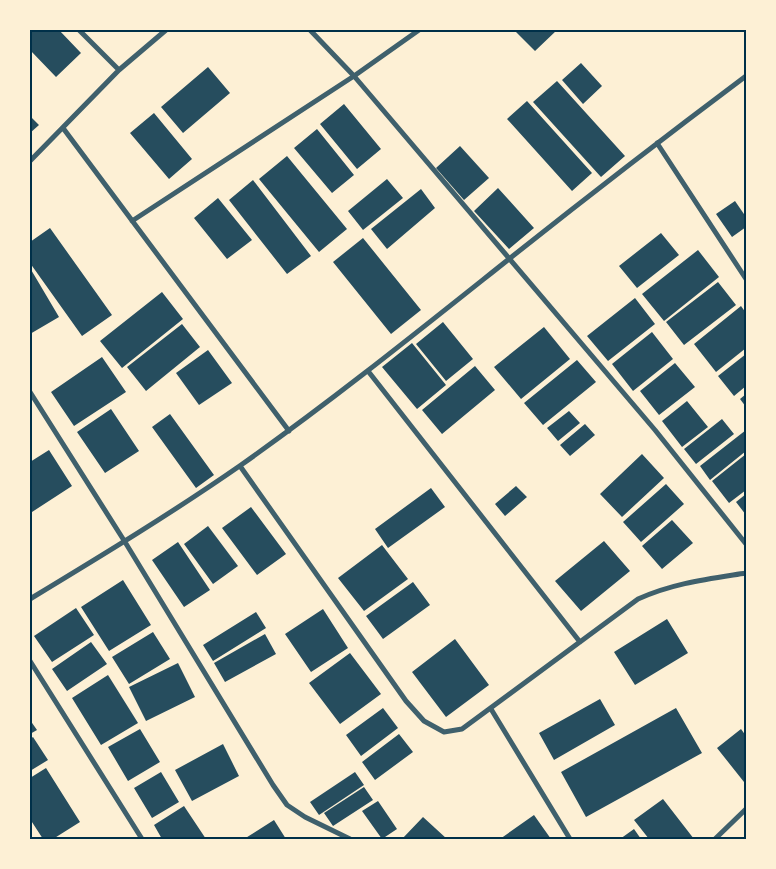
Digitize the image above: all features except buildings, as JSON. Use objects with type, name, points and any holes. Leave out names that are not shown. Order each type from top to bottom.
[{"type":"street","points":[[79,30],[119,70]]},
{"type":"street","points":[[30,161],[119,70],[166,30]]},
{"type":"street","points":[[310,30],[354,76],[655,430],[746,544]]},
{"type":"street","points":[[132,221],[354,76],[419,30]]},
{"type":"street","points":[[30,599],[125,542],[240,466],[432,322],[657,143],[746,76]]},
{"type":"street","points":[[63,128],[288,430]]},
{"type":"street","points":[[657,143],[746,279]]},
{"type":"street","points":[[368,371],[580,642]]},
{"type":"street","points":[[30,392],[125,542],[273,786],[287,805],[305,817],[350,839]]},
{"type":"street","points":[[240,466],[406,701],[424,721],[444,732],[462,729],[638,599],[659,590],[681,584],[746,573]]},
{"type":"street","points":[[30,661],[142,839]]},
{"type":"street","points":[[491,709],[570,839]]},
{"type":"street","points":[[715,839],[746,809]]}]
